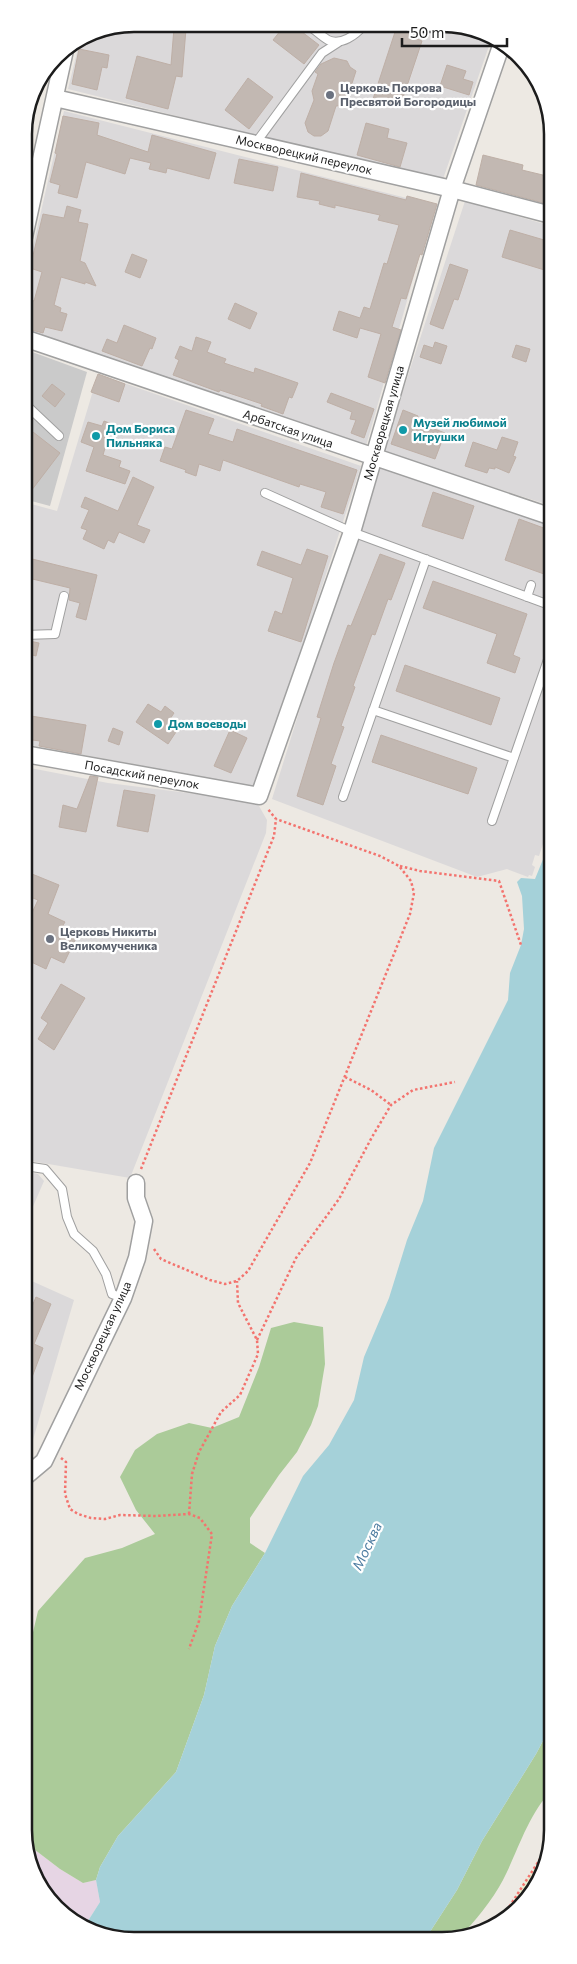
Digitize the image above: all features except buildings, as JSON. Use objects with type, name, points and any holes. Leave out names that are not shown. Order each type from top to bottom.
[{"type":"street","name":"Москворецкая улица","points":[[259,796],[352,532],[452,189],[499,51]]},
{"type":"street","points":[[33,197],[62,63]]},
{"type":"street","name":"Москворецкий переулок","points":[[55,98],[452,189],[544,213]]},
{"type":"street","name":"Арбатская улица","points":[[33,341],[374,459],[544,515]]},
{"type":"street","name":"Посадский переулок","points":[[33,755],[259,796]]},
{"type":"street","name":"Москворецкая улица","points":[[32,1471],[44,1461],[123,1298],[137,1258],[143,1232],[144,1221],[136,1198],[136,1183]]},
{"type":"lane","points":[[317,32],[328,40],[339,42]]},
{"type":"lane","points":[[255,144],[322,54],[339,42],[359,32]]},
{"type":"lane","points":[[33,411],[59,436]]},
{"type":"lane","points":[[265,493],[352,532],[544,603]]},
{"type":"lane","points":[[342,797],[426,559]]},
{"type":"lane","points":[[527,597],[531,585]]},
{"type":"lane","points":[[33,635],[55,634],[64,596]]},
{"type":"lane","points":[[492,821],[544,671]]},
{"type":"lane","points":[[373,710],[514,758]]},
{"type":"lane","points":[[32,1167],[45,1169],[62,1189],[67,1217],[74,1234],[93,1251],[106,1274],[112,1294],[123,1298]]},
{"type":"path","points":[[259,796],[276,819],[380,856],[399,866],[420,871],[499,881],[521,945]]},
{"type":"path","points":[[136,1183],[274,836],[276,819]]},
{"type":"path","points":[[143,1232],[161,1260],[210,1280],[225,1284],[237,1281],[248,1271],[310,1163],[410,914],[414,893],[411,881],[399,866]]},
{"type":"path","points":[[345,1077],[371,1090],[392,1105]]},
{"type":"path","points":[[257,1340],[296,1258],[339,1199],[372,1137],[392,1105],[413,1090],[455,1082]]},
{"type":"path","points":[[189,1514],[192,1474],[199,1452],[222,1412],[240,1395],[258,1354],[257,1340],[238,1303],[237,1281]]},
{"type":"path","points":[[44,1461],[56,1454],[66,1462],[65,1494],[70,1509],[78,1514],[91,1518],[105,1519],[120,1515],[156,1516],[189,1514],[200,1518],[212,1534],[199,1621],[189,1648]]},
{"type":"path","points":[[510,1906],[540,1859]]},
{"type":"shaded area","points":[[442,32],[462,34],[490,44],[442,182],[68,89],[77,50],[102,38],[122,33]]},
{"type":"shaded area","points":[[64,111],[434,205],[366,446],[33,333],[33,247]]},
{"type":"shaded area","points":[[465,201],[544,224],[544,503],[383,452]]},
{"type":"shaded area","points":[[33,352],[87,372],[50,506],[33,501]]},
{"type":"shaded area","points":[[98,374],[361,466],[257,787],[33,745],[33,504],[57,511]]},
{"type":"shaded area","points":[[376,464],[544,522],[544,841],[539,856],[535,855],[532,865],[535,867],[532,876],[529,875],[528,877],[507,869],[477,877],[272,799]]},
{"type":"shaded area","points":[[33,768],[108,783],[252,801],[259,806],[267,820],[266,833],[130,1178],[32,1161]]},
{"type":"shaded area","points":[[32,1173],[38,1174],[44,1181],[32,1208]]},
{"type":"shaded area","points":[[32,1281],[74,1300],[32,1442]]},
{"type":"shaded area","points":[[34,1849],[60,1869],[83,1883],[96,1880],[100,1902],[88,1920],[62,1902],[46,1880]]},
{"type":"green space","points":[[294,1322],[323,1327],[325,1364],[318,1406],[311,1425],[297,1452],[250,1518],[250,1543],[265,1553],[232,1606],[215,1646],[204,1695],[176,1772],[118,1836],[100,1867],[96,1880],[83,1883],[60,1869],[34,1849],[32,1829],[32,1636],[38,1611],[85,1558],[122,1548],[155,1534],[136,1510],[120,1477],[135,1450],[157,1434],[189,1423],[212,1428],[239,1417],[259,1367],[271,1328]]},
{"type":"green space","points":[[544,1739],[544,1799],[530,1821],[499,1888],[468,1928],[430,1932],[457,1890],[482,1841]]},
{"type":"green space","points":[[540,1859],[527,1886],[510,1905]]},
{"type":"water","name":"Москва","points":[[544,857],[544,1739],[482,1841],[457,1890],[430,1932],[135,1932],[115,1930],[96,1924],[88,1920],[100,1902],[96,1880],[100,1867],[118,1836],[176,1772],[204,1695],[215,1646],[232,1606],[265,1553],[303,1476],[329,1445],[354,1400],[364,1357],[389,1298],[407,1240],[423,1201],[434,1148],[508,1000],[510,973],[521,945],[524,929],[522,896],[517,882],[521,878],[535,879]]},
{"type":"place","name":"Церковь Покрова Пресвятой Богородицы","points":[[330,95]]},
{"type":"place","name":"Музей любимой Игрушки","points":[[403,430]]},
{"type":"place","name":"Дом Бориса Пильняка","points":[[96,436]]},
{"type":"place","name":"Дом воеводы","points":[[158,724]]},
{"type":"place","name":"Церковь Никиты Великомученика","points":[[50,939]]}]
